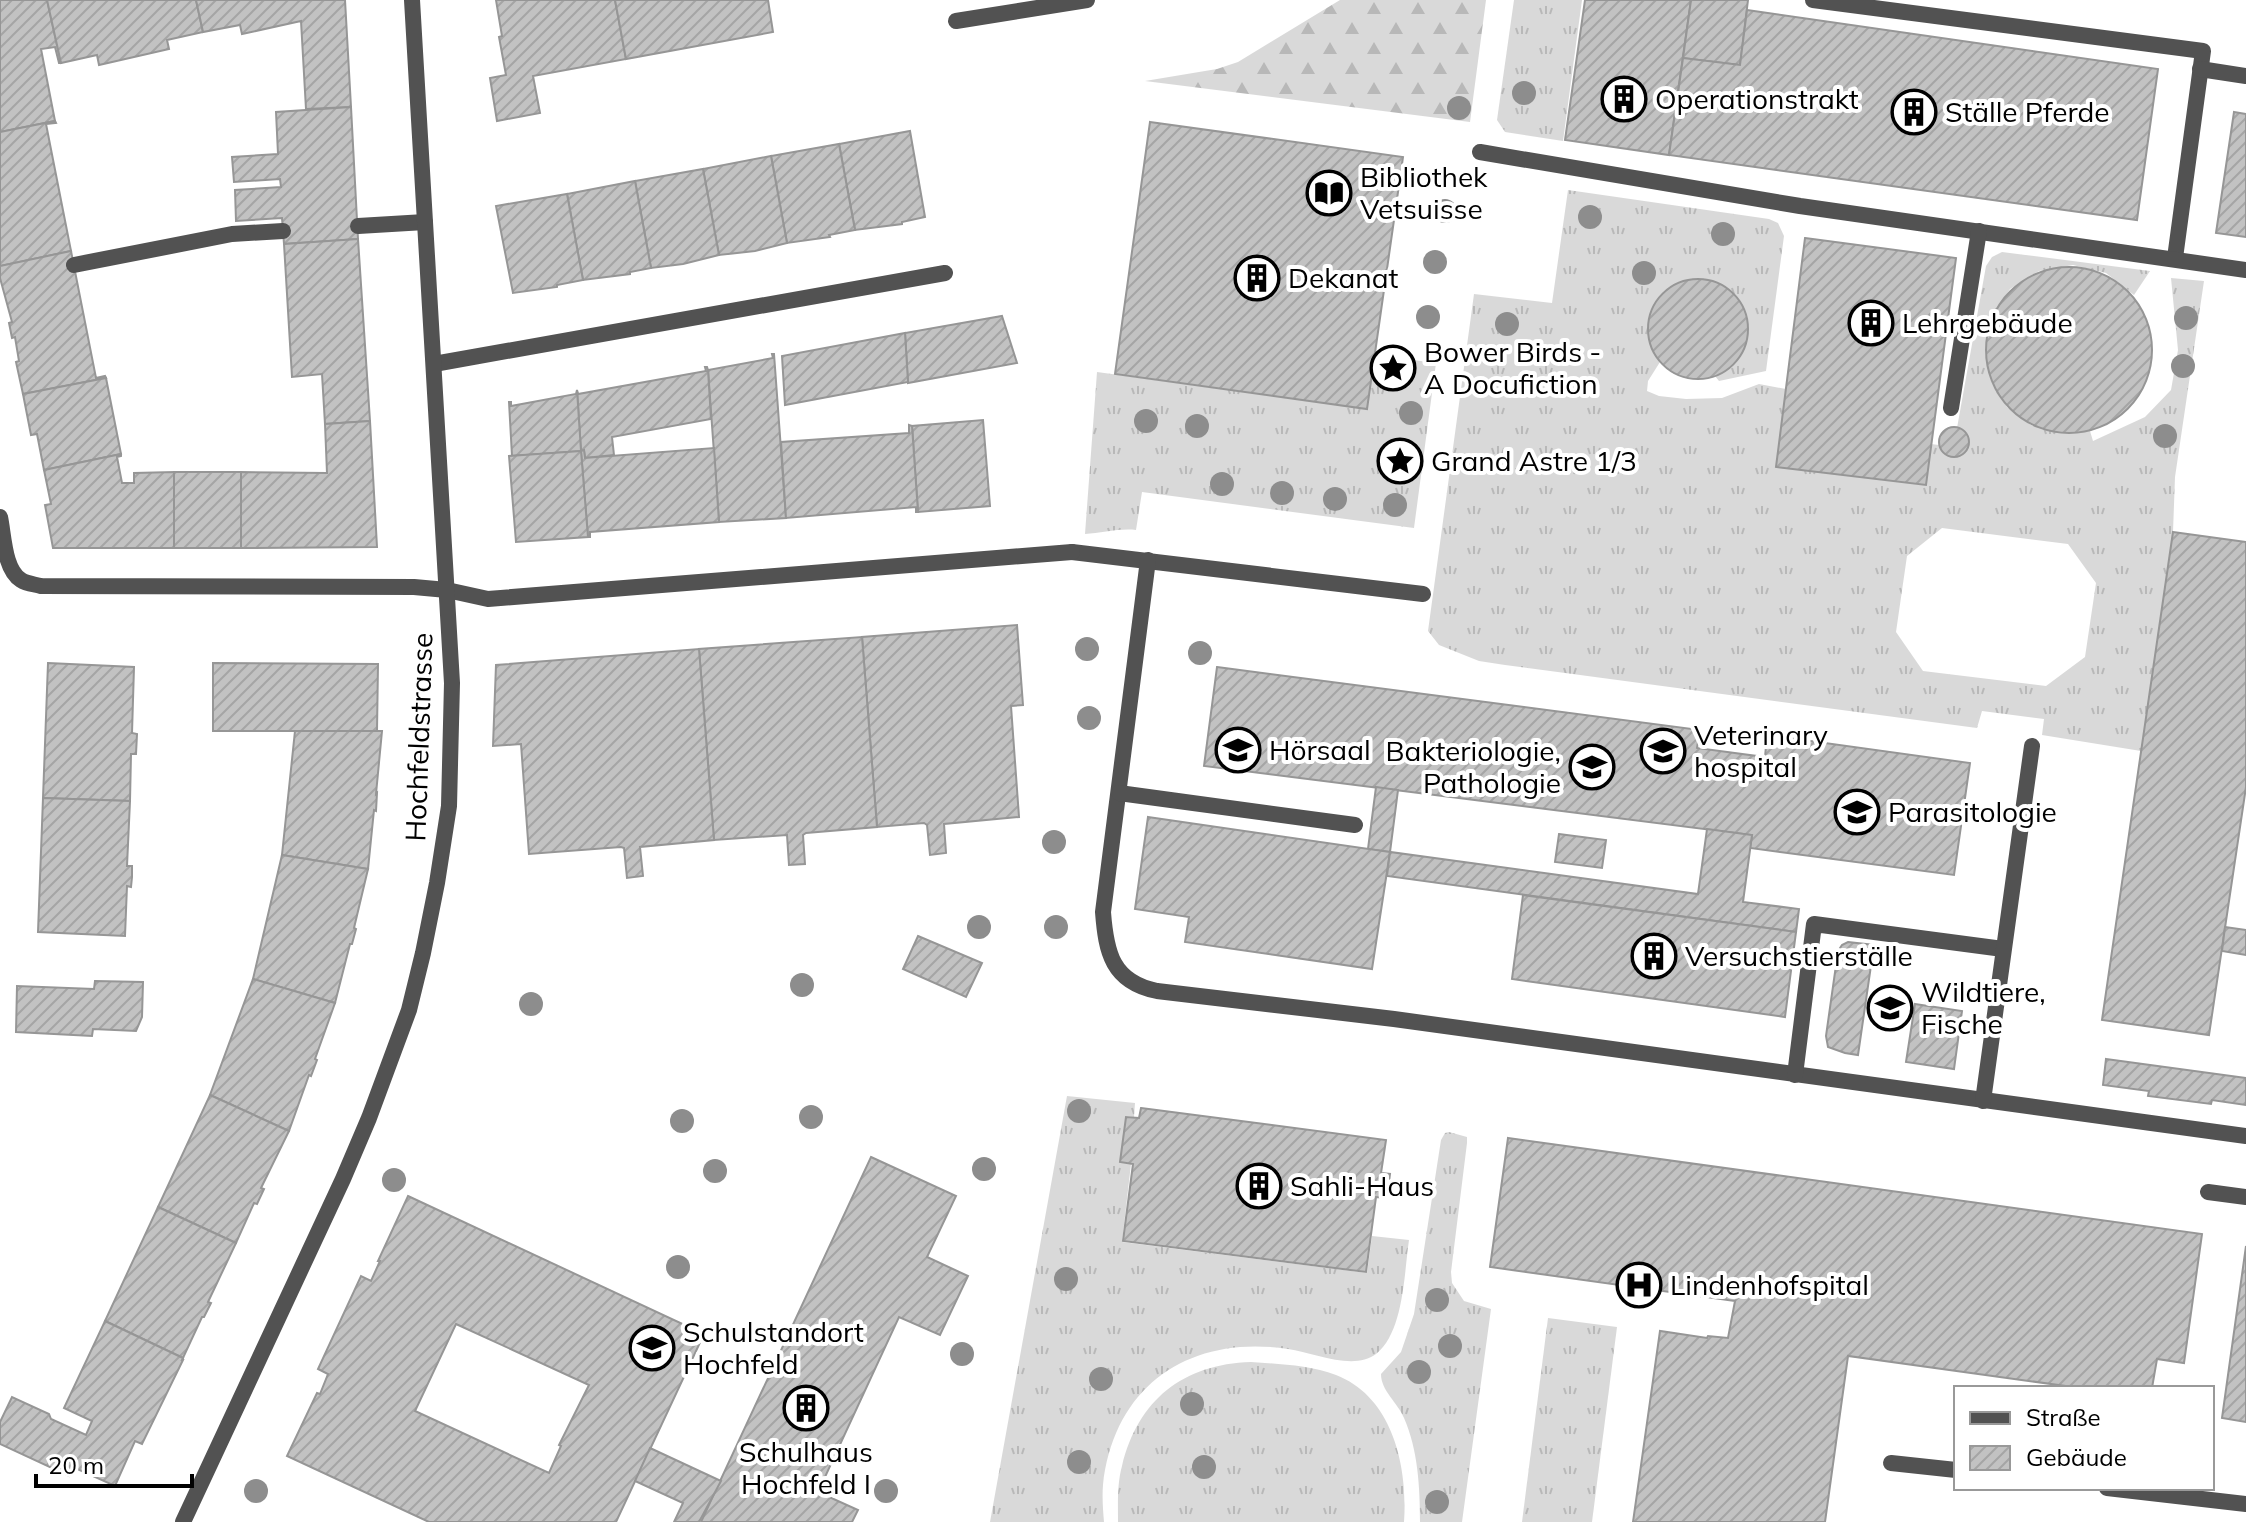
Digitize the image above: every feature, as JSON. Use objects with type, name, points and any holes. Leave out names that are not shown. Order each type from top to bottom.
[{"type":"street","name":"Hochfeldstrasse","points":[[183,1522],[369,1118],[409,1010],[437,883],[449,806],[452,683],[412,0]]},
{"type":"street","points":[[956,21],[1087,0]]},
{"type":"street","points":[[1813,0],[2203,51],[2175,258]]},
{"type":"street","points":[[2200,69],[2246,76]]},
{"type":"street","points":[[1480,152],[1800,206],[2246,270]]},
{"type":"street","points":[[358,226],[425,222]]},
{"type":"street","points":[[74,265],[232,234],[283,231]]},
{"type":"street","points":[[1951,408],[1979,231]]},
{"type":"street","points":[[434,364],[945,273]]},
{"type":"street","points":[[0,517],[13,571],[19,579],[41,586],[399,586],[447,590],[488,599],[1072,552],[1423,594]]},
{"type":"street","points":[[1148,560],[1103,912],[1110,957],[1129,981],[1138,986],[1157,991],[1394,1019],[2246,1136]]},
{"type":"street","points":[[1983,1101],[2032,746]]},
{"type":"street","points":[[1119,793],[1355,825]]},
{"type":"street","points":[[1795,1075],[1814,924],[2003,949]]},
{"type":"street","points":[[2208,1192],[2246,1197]]},
{"type":"street","points":[[1891,1463],[1954,1470]]},
{"type":"street","points":[[2124,1490],[2246,1504]]},
{"type":"green space","points":[[1340,0],[1486,0],[1470,122],[1145,81],[1217,69],[1238,62]]},
{"type":"green space","points":[[1514,0],[1582,0],[1563,141],[1505,132],[1497,120]]},
{"type":"green space","points":[[1568,190],[1769,219],[1778,223],[1784,236],[1766,371],[1719,381],[1715,376],[1734,362],[1746,344],[1748,328],[1743,309],[1733,295],[1720,285],[1704,280],[1688,281],[1672,287],[1660,298],[1651,316],[1649,339],[1660,362],[1648,381],[1647,391],[1659,396],[1686,399],[1722,398],[1759,384],[1786,389],[1776,467],[1925,485],[1931,444],[1939,445],[1944,453],[1951,456],[1966,451],[1968,440],[1957,428],[1986,266],[1992,257],[2002,252],[2150,271],[2134,295],[2106,273],[2073,265],[2039,271],[2010,289],[1991,318],[1985,352],[1991,381],[2007,407],[2031,425],[2060,433],[2090,431],[2093,441],[2145,417],[2171,390],[2178,350],[2171,278],[2204,281],[2175,477],[2173,532],[2141,751],[2042,735],[2044,719],[1982,711],[1977,728],[1479,661],[1439,645],[1428,631],[1474,294],[1552,303]],"holes":[[[1942,528],[2068,544],[2096,583],[2085,657],[2046,686],[1923,671],[1896,632],[1907,556]]]},
{"type":"green space","points":[[1375,355],[1436,363],[1414,528],[1142,492],[1136,530],[1085,534],[1097,372],[1367,409]]},
{"type":"green space","points":[[1067,1096],[1135,1103],[1134,1117],[1126,1116],[1120,1162],[1131,1164],[1122,1242],[1367,1273],[1372,1236],[1409,1240],[1401,1301],[1385,1344],[1367,1359],[1345,1361],[1288,1349],[1252,1346],[1219,1350],[1189,1359],[1163,1374],[1141,1394],[1123,1419],[1110,1450],[1103,1485],[1104,1522],[990,1522]]},
{"type":"green space","points":[[1449,1132],[1467,1137],[1452,1283],[1464,1301],[1491,1309],[1462,1522],[1420,1522],[1419,1482],[1412,1443],[1404,1418],[1384,1386],[1381,1374],[1401,1352],[1414,1314],[1441,1140]]},
{"type":"green space","points":[[1548,1318],[1617,1327],[1592,1522],[1522,1522]]},
{"type":"green space","points":[[1251,1362],[1294,1366],[1336,1375],[1355,1385],[1371,1400],[1384,1417],[1399,1457],[1405,1501],[1404,1522],[1118,1522],[1122,1466],[1139,1422],[1152,1405],[1185,1378],[1227,1364]]},
{"type":"building","points":[[0,0],[47,0],[61,63],[55,47],[41,49],[55,121],[0,132]]},
{"type":"building","points":[[47,0],[196,0],[203,32],[167,40],[169,49],[99,65],[97,55],[61,63]]},
{"type":"building","points":[[196,0],[345,0],[351,107],[306,109],[301,21],[242,34],[240,25],[203,32]]},
{"type":"building","points":[[496,0],[615,0],[626,59],[533,76],[540,113],[497,121],[490,78],[506,75]]},
{"type":"building","points":[[615,0],[768,0],[773,32],[626,59]]},
{"type":"building","name":"Operationstrakt","points":[[1585,0],[1691,0],[1669,155],[1565,140]]},
{"type":"building","points":[[1691,0],[1748,0],[1740,65],[1683,58]]},
{"type":"building","name":"Ställe Pferde","points":[[1747,10],[2158,69],[2137,220],[1669,155],[1683,58],[1740,65]]},
{"type":"building","points":[[351,107],[358,239],[284,244],[282,218],[236,221],[235,190],[281,187],[280,179],[234,182],[232,157],[278,154],[276,112]]},
{"type":"building","points":[[2234,112],[2246,114],[2246,237],[2216,233]]},
{"type":"building","points":[[55,121],[46,124],[71,251],[0,266],[0,132]]},
{"type":"building","name":"Dekanat","points":[[1150,122],[1403,157],[1367,409],[1115,374]]},
{"type":"building","points":[[910,131],[925,217],[902,224],[855,230],[839,144]]},
{"type":"building","points":[[839,144],[855,230],[787,243],[771,156]]},
{"type":"building","points":[[771,156],[787,243],[719,255],[703,169]]},
{"type":"building","points":[[703,169],[719,255],[651,268],[635,181]]},
{"type":"building","points":[[635,181],[651,268],[583,280],[567,194]]},
{"type":"building","points":[[567,194],[583,280],[513,293],[496,206]]},
{"type":"building","name":"Lehrgebäude","points":[[1805,238],[1956,258],[1926,485],[1776,467]]},
{"type":"building","points":[[358,239],[370,421],[325,424],[322,374],[292,377],[284,244]]},
{"type":"building","points":[[71,251],[96,378],[106,378],[23,394],[0,266]]},
{"type":"building","points":[[2069,267],[2101,273],[2128,291],[2146,318],[2152,350],[2146,382],[2128,409],[2101,427],[2069,433],[2037,427],[2010,409],[1992,382],[1986,350],[1992,318],[2010,291],[2037,273]]},
{"type":"building","points":[[1698,279],[1717,283],[1733,294],[1744,310],[1748,329],[1744,348],[1733,364],[1717,375],[1698,379],[1679,375],[1663,364],[1652,348],[1648,329],[1652,310],[1663,294],[1679,283]]},
{"type":"building","points":[[1002,316],[1017,363],[908,383],[905,333]]},
{"type":"building","points":[[905,333],[908,382],[785,405],[782,356]]},
{"type":"building","points":[[774,354],[786,518],[719,522],[708,370],[773,358]]},
{"type":"building","points":[[705,367],[708,370],[711,419],[612,437],[614,455],[585,458],[584,450],[581,451],[577,390],[578,394],[706,371]]},
{"type":"building","points":[[106,378],[121,454],[44,470],[37,434],[31,435],[23,394]]},
{"type":"building","points":[[577,390],[581,451],[512,456],[509,402],[511,406],[576,394]]},
{"type":"building","points":[[983,420],[990,506],[918,512],[912,426]]},
{"type":"building","points":[[370,421],[377,547],[241,548],[241,472],[327,473],[325,424]]},
{"type":"building","points":[[909,425],[912,426],[918,512],[916,507],[786,518],[781,442],[909,433]]},
{"type":"building","points":[[1954,427],[1960,428],[1968,436],[1968,448],[1960,456],[1954,457],[1948,456],[1940,448],[1939,442],[1940,436],[1948,428]]},
{"type":"building","points":[[714,448],[719,522],[590,532],[588,537],[581,451],[584,450],[585,458]]},
{"type":"building","points":[[581,451],[588,537],[516,542],[509,456]]},
{"type":"building","points":[[121,454],[117,457],[122,483],[134,483],[134,473],[174,472],[174,548],[53,548],[45,505],[51,504],[44,470]]},
{"type":"building","points":[[174,472],[241,472],[241,548],[174,548]]},
{"type":"building","points":[[2173,532],[2246,542],[2246,787],[2209,1035],[2102,1020]]},
{"type":"building","points":[[1017,625],[1023,705],[1011,706],[1019,817],[944,824],[946,853],[930,855],[927,825],[924,823],[877,827],[862,637]]},
{"type":"building","points":[[862,637],[877,827],[806,833],[803,835],[805,864],[789,865],[787,835],[714,840],[699,649]]},
{"type":"building","points":[[699,649],[714,840],[640,847],[643,876],[627,878],[624,848],[621,847],[529,854],[521,744],[493,746],[496,665]]},
{"type":"building","points":[[48,663],[134,667],[132,733],[137,734],[136,754],[131,754],[130,801],[43,798]]},
{"type":"building","points":[[213,663],[378,664],[377,731],[213,731]]},
{"type":"building","points":[[1217,667],[1700,730],[1697,748],[1765,757],[1767,735],[1970,763],[1954,875],[1750,848],[1752,835],[1204,766]]},
{"type":"building","points":[[295,731],[382,731],[368,869],[282,855]]},
{"type":"building","points":[[1376,787],[1398,790],[1390,852],[1368,849]]},
{"type":"building","points":[[43,798],[130,801],[127,866],[132,866],[132,877],[131,887],[127,886],[125,936],[38,932]]},
{"type":"building","points":[[1148,817],[1390,852],[1372,969],[1185,942],[1189,917],[1135,909]]},
{"type":"building","points":[[1707,829],[1752,835],[1743,902],[1799,909],[1796,932],[1387,876],[1390,852],[1698,894]]},
{"type":"building","points":[[1559,834],[1606,840],[1602,868],[1555,862]]},
{"type":"building","points":[[282,855],[368,869],[356,929],[335,1003],[253,979]]},
{"type":"building","name":"Versuchstierställe","points":[[1523,895],[1796,932],[1785,1017],[1512,979]]},
{"type":"building","points":[[2225,927],[2246,930],[2246,955],[2222,951]]},
{"type":"building","points":[[918,936],[982,963],[966,997],[903,969]]},
{"type":"building","points":[[1848,942],[1874,945],[1858,1055],[1828,1047],[1826,1036],[1838,951]]},
{"type":"building","points":[[253,979],[335,1003],[289,1131],[210,1095]]},
{"type":"building","points":[[95,981],[143,982],[142,1017],[136,1031],[93,1029],[92,1036],[16,1032],[17,986],[94,989]]},
{"type":"building","points":[[1915,1004],[1962,1011],[1954,1069],[1906,1062]]},
{"type":"building","points":[[2106,1059],[2246,1078],[2246,1105],[2148,1096],[2149,1091],[2103,1085]]},
{"type":"building","points":[[210,1095],[289,1131],[236,1243],[158,1207]]},
{"type":"building","name":"Sahli-Haus","points":[[1141,1108],[1386,1140],[1381,1173],[1390,1174],[1387,1198],[1376,1197],[1366,1272],[1123,1241],[1133,1164],[1120,1162],[1126,1117],[1139,1118]]},
{"type":"building","points":[[1508,1138],[2202,1234],[2184,1363],[2157,1359],[2152,1386],[2066,1386],[1848,1356],[1825,1522],[1633,1522],[1660,1331],[1728,1338],[1735,1301],[1490,1267]]},
{"type":"building","name":"Schulhaus Hochfeld I","points":[[871,1157],[956,1196],[927,1257],[968,1276],[940,1335],[899,1317],[818,1492],[858,1510],[852,1522],[701,1522]]},
{"type":"building","points":[[408,1196],[704,1334],[616,1522],[429,1522],[287,1456],[317,1393],[320,1394],[328,1374],[318,1369],[361,1276],[371,1281]],"holes":[[[456,1324],[589,1385],[559,1445],[549,1473],[415,1411]]]},
{"type":"building","points":[[158,1207],[236,1243],[208,1302],[211,1303],[183,1358],[105,1321]]},
{"type":"building","points":[[2246,1246],[2246,1422],[2222,1418]]},
{"type":"building","points":[[105,1321],[183,1358],[142,1444],[135,1441],[115,1486],[73,1467],[69,1476],[0,1444],[0,1422],[12,1397],[86,1435],[92,1421],[64,1408]]},
{"type":"building","points":[[650,1448],[721,1481],[699,1522],[674,1522],[683,1503],[635,1481]]},
{"type":"place","name":"Operationstrakt","points":[[1624,99]]},
{"type":"place","name":"Ställe Pferde","points":[[1914,112]]},
{"type":"place","name":"Bibliothek Vetsuisse","points":[[1329,193]]},
{"type":"place","name":"Dekanat","points":[[1257,278]]},
{"type":"place","name":"Lehrgebäude","points":[[1871,323]]},
{"type":"place","name":"Bower Birds - A Docufiction","points":[[1393,368]]},
{"type":"place","name":"Grand Astre 1/3","points":[[1400,461]]},
{"type":"place","name":"Hörsaal","points":[[1238,750]]},
{"type":"place","name":"Veterinary hospital","points":[[1663,751]]},
{"type":"place","name":"Bakteriologie, Pathologie","points":[[1592,767]]},
{"type":"place","name":"Parasitologie","points":[[1857,812]]},
{"type":"place","name":"Versuchstierställe","points":[[1654,956]]},
{"type":"place","name":"Wildtiere, Fische","points":[[1890,1008]]},
{"type":"place","name":"Sahli-Haus","points":[[1259,1186]]},
{"type":"place","name":"Lindenhofspital","points":[[1639,1285]]},
{"type":"place","name":"Schulstandort Hochfeld","points":[[652,1348]]},
{"type":"place","name":"Schulhaus Hochfeld I","points":[[806,1408]]}]
